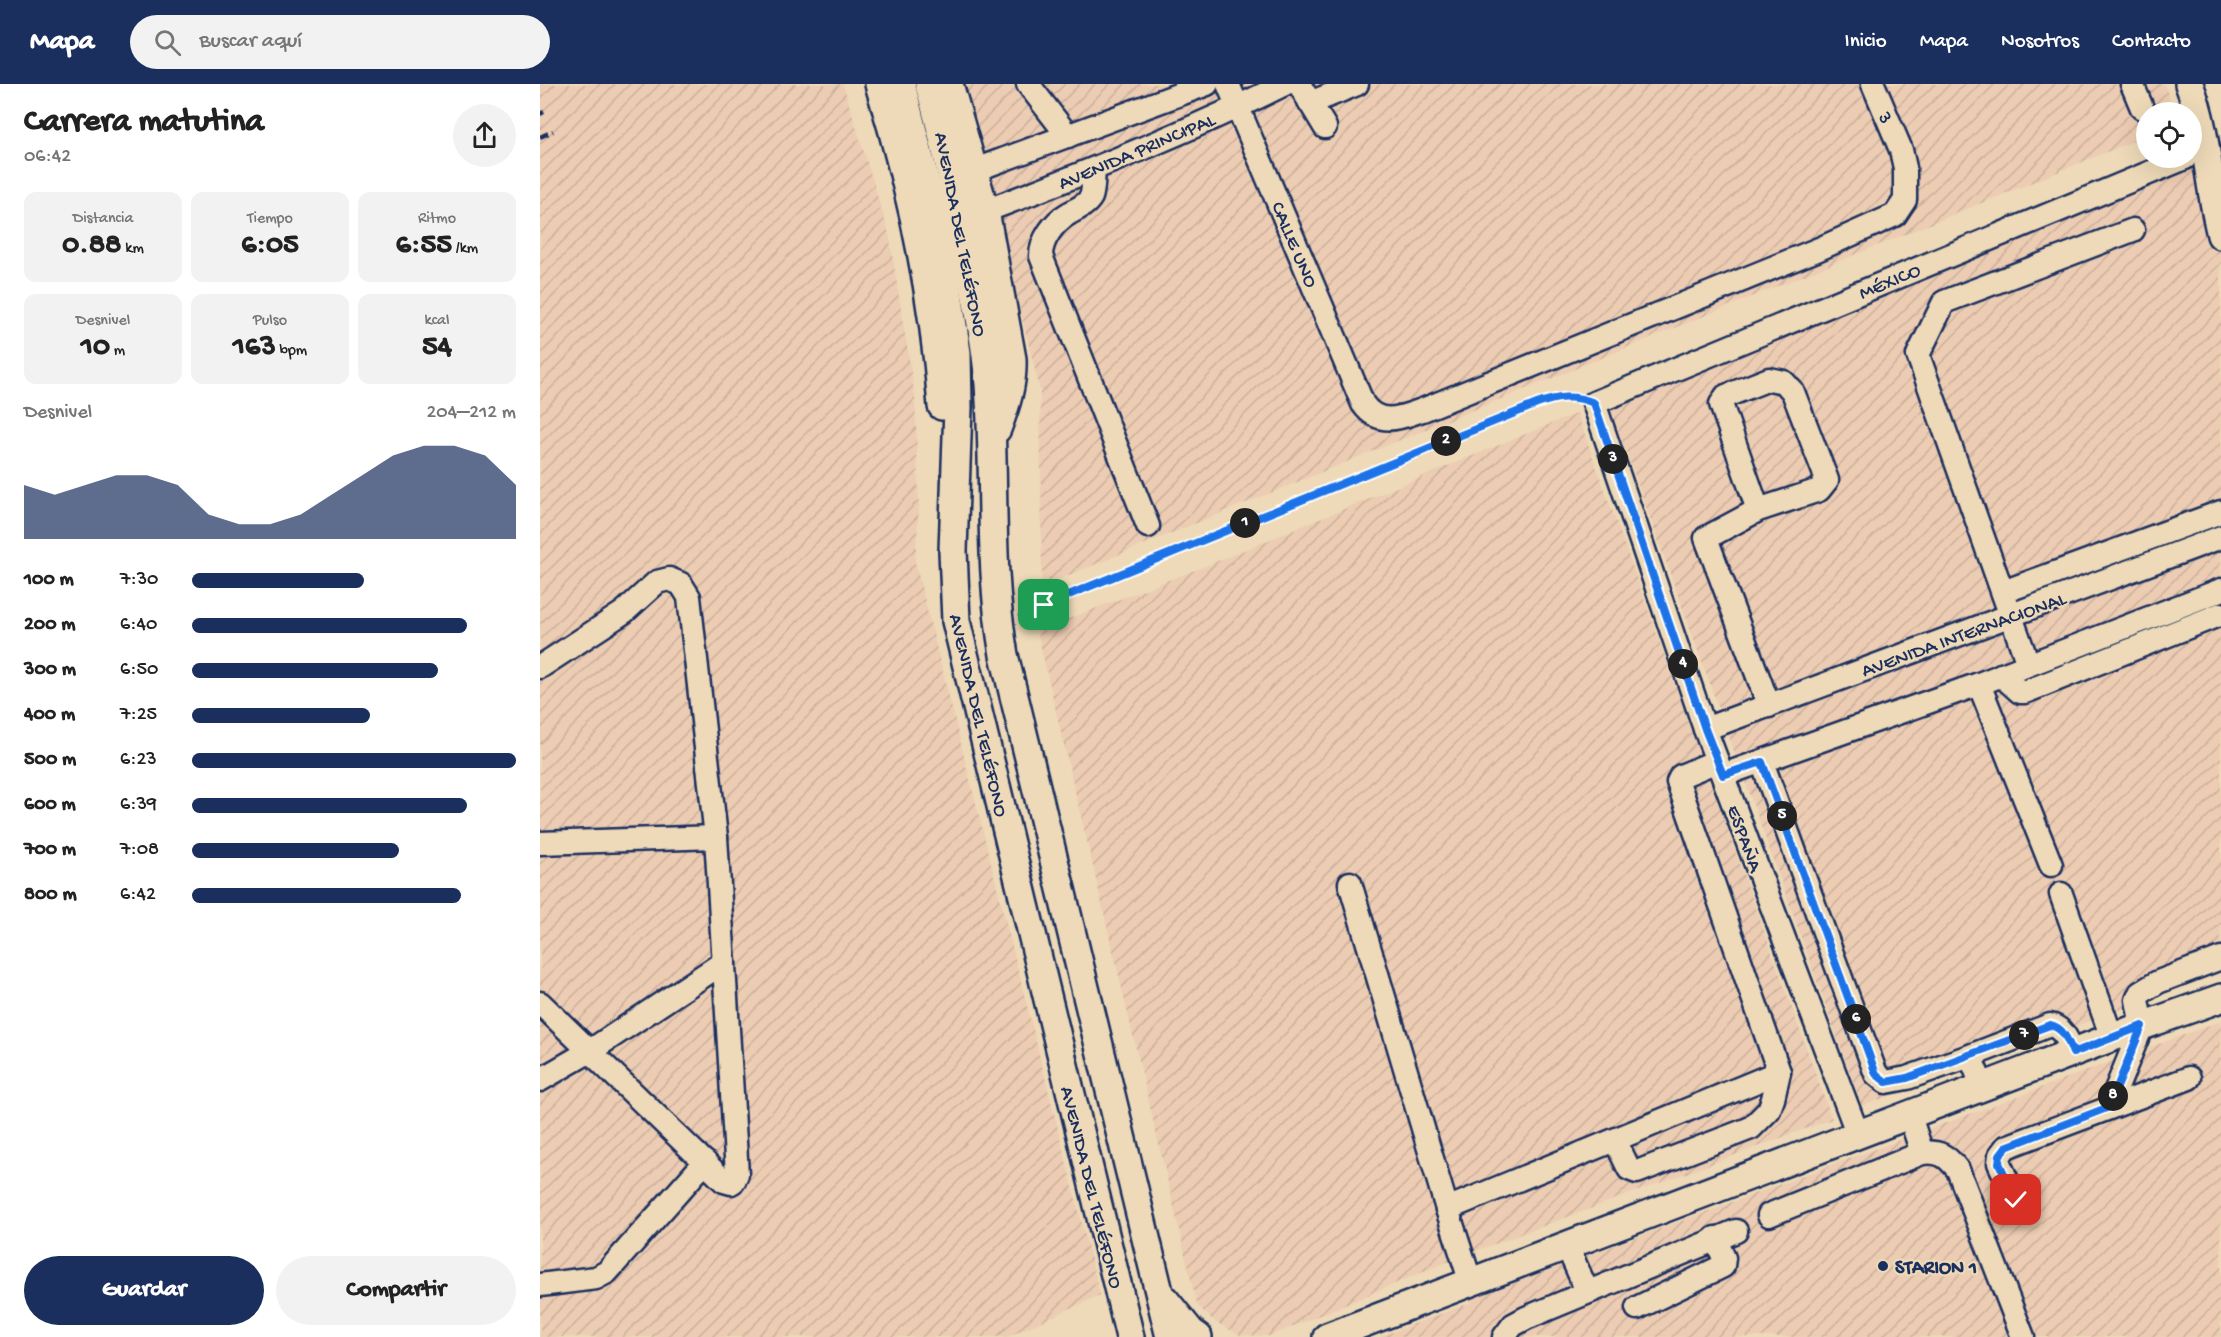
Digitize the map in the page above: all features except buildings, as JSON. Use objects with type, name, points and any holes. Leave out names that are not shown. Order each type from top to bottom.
[{"type":"main road","points":[[879,84],[919,244],[937,352],[943,421],[956,476]]},
{"type":"main road","name":"AVENIDA DEL TELÉFONO","points":[[901,84],[940,239],[957,353],[958,407],[952,551],[956,621],[1130,1337]]},
{"type":"main road","name":"AVENIDA DEL TELÉFONO","points":[[929,84],[954,182],[984,347],[990,399],[993,533],[999,624],[1010,678],[1170,1337]]},
{"type":"main road","points":[[949,84],[985,211],[1012,359],[1013,376],[1010,392],[992,441]]},
{"type":"main road","points":[[2189,84],[2195,102]]},
{"type":"main road","points":[[2202,155],[2221,235]]},
{"type":"main road","points":[[1327,1337],[2142,1026],[2221,998]]},
{"type":"main road","points":[[1159,1293],[1191,1332],[1198,1337]]},
{"type":"street","points":[[1028,84],[1068,136]]},
{"type":"street","name":"AVENIDA PRINCIPAL","points":[[975,170],[1207,84]]},
{"type":"street","name":"CALLE UNO","points":[[1228,84],[1363,404]]},
{"type":"street","name":"AVENIDA PRINCIPAL","points":[[985,211],[1094,169],[1238,107],[1285,84]]},
{"type":"street","points":[[1325,127],[1305,94],[1357,84]]},
{"type":"street","name":"3","points":[[1363,404],[1369,413],[1386,418],[1405,416],[1425,409],[1819,249],[1895,215],[1905,200],[1906,176],[1901,150],[1873,84]]},
{"type":"street","points":[[2132,84],[2140,102]]},
{"type":"street","name":"MÉXICO","points":[[1594,403],[2160,168]]},
{"type":"street","points":[[1094,169],[1092,192],[1088,202],[1058,222],[1044,242],[1041,256],[1148,526]]},
{"type":"street","points":[[2028,664],[1918,355],[1944,302],[2133,230]]},
{"type":"street","points":[[1758,510],[1721,404],[1726,396],[1769,379],[1784,382],[1793,392],[1827,480],[1819,490],[1758,510],[1706,538],[1769,706]]},
{"type":"street","name":"ESPAÑA","points":[[1594,403],[1705,729],[1858,1135]]},
{"type":"street","points":[[2002,592],[2221,512]]},
{"type":"street","name":"AVENIDA INTERNACIONAL","points":[[1705,729],[2221,537]]},
{"type":"street","points":[[540,667],[624,612],[657,582],[669,579],[681,584],[689,597],[717,837],[737,1176],[734,1181],[727,1183],[540,1003]]},
{"type":"street","points":[[1616,1140],[1629,1169],[1634,1173],[1751,1128],[1769,1110],[1779,1072],[1678,782],[1681,776],[1762,762],[1979,684],[2221,590]]},
{"type":"street","points":[[2001,675],[2020,692],[2025,692],[2221,614]]},
{"type":"street","points":[[1979,684],[2051,865]]},
{"type":"street","points":[[1762,762],[1876,1074],[1886,1082],[1907,1078],[2050,1025],[2058,1027],[2065,1035],[2073,1053]]},
{"type":"street","points":[[540,843],[717,837]]},
{"type":"street","points":[[1350,883],[1447,1209],[1472,1283]]},
{"type":"street","points":[[2061,894],[2112,1038]]},
{"type":"street","points":[[2109,1107],[2142,1026],[2137,1000],[2140,993],[2147,988],[2221,958]]},
{"type":"street","points":[[540,1080],[590,1051],[724,962]]},
{"type":"street","points":[[1967,1057],[1973,1063],[1983,1088]]},
{"type":"street","points":[[1447,1209],[1779,1072]]},
{"type":"street","points":[[2016,1200],[1999,1163],[2000,1155],[2006,1147],[2189,1078]]},
{"type":"street","points":[[1910,1116],[1923,1153]]},
{"type":"street","points":[[1769,1215],[1923,1153],[1932,1152],[1948,1157],[1958,1170],[2024,1337]]},
{"type":"street","points":[[540,1285],[596,1278],[607,1272],[705,1162]]},
{"type":"street","points":[[1504,1337],[1519,1321],[1726,1234],[1723,1266],[1637,1308]]},
{"type":"street","points":[[1567,1246],[1587,1291]]},
{"type":"path","points":[[999,624],[1537,404],[1564,397],[1580,398],[1594,403]]},
{"type":"shaded area","points":[[540,84],[843,84],[889,234],[915,396],[919,509],[915,562],[1100,1295],[1007,1337],[540,1337]]},
{"type":"shaded area","points":[[964,84],[2164,84],[2171,102],[2136,102],[2136,140],[1042,586],[1040,390]]},
{"type":"shaded area","points":[[2221,152],[2221,972],[1862,1106],[1610,407],[2183,168],[2202,168],[2202,160]]},
{"type":"shaded area","points":[[1577,413],[1832,1119],[1449,1261],[1270,1336],[1240,1335],[1215,1322],[1197,1305],[1037,631],[1208,565]]},
{"type":"shaded area","points":[[2221,1021],[2221,1337],[1379,1337],[1470,1303],[1470,1299]]},
{"type":"railway","points":[[540,114],[544,112]]},
{"type":"railway","points":[[540,137],[553,131]]},
{"type":"place","name":"STARION 1","points":[[1883,1266]]},
{"type":"route","points":[[1044,605],[1537,404],[1564,397],[1586,399],[1594,403],[1705,729],[1723,775],[1762,762],[1876,1074],[1886,1082],[1907,1078],[2050,1025],[2058,1027],[2065,1035],[2073,1053],[2142,1026],[2109,1107],[2006,1147],[2000,1155],[1999,1163],[2016,1200]]}]
